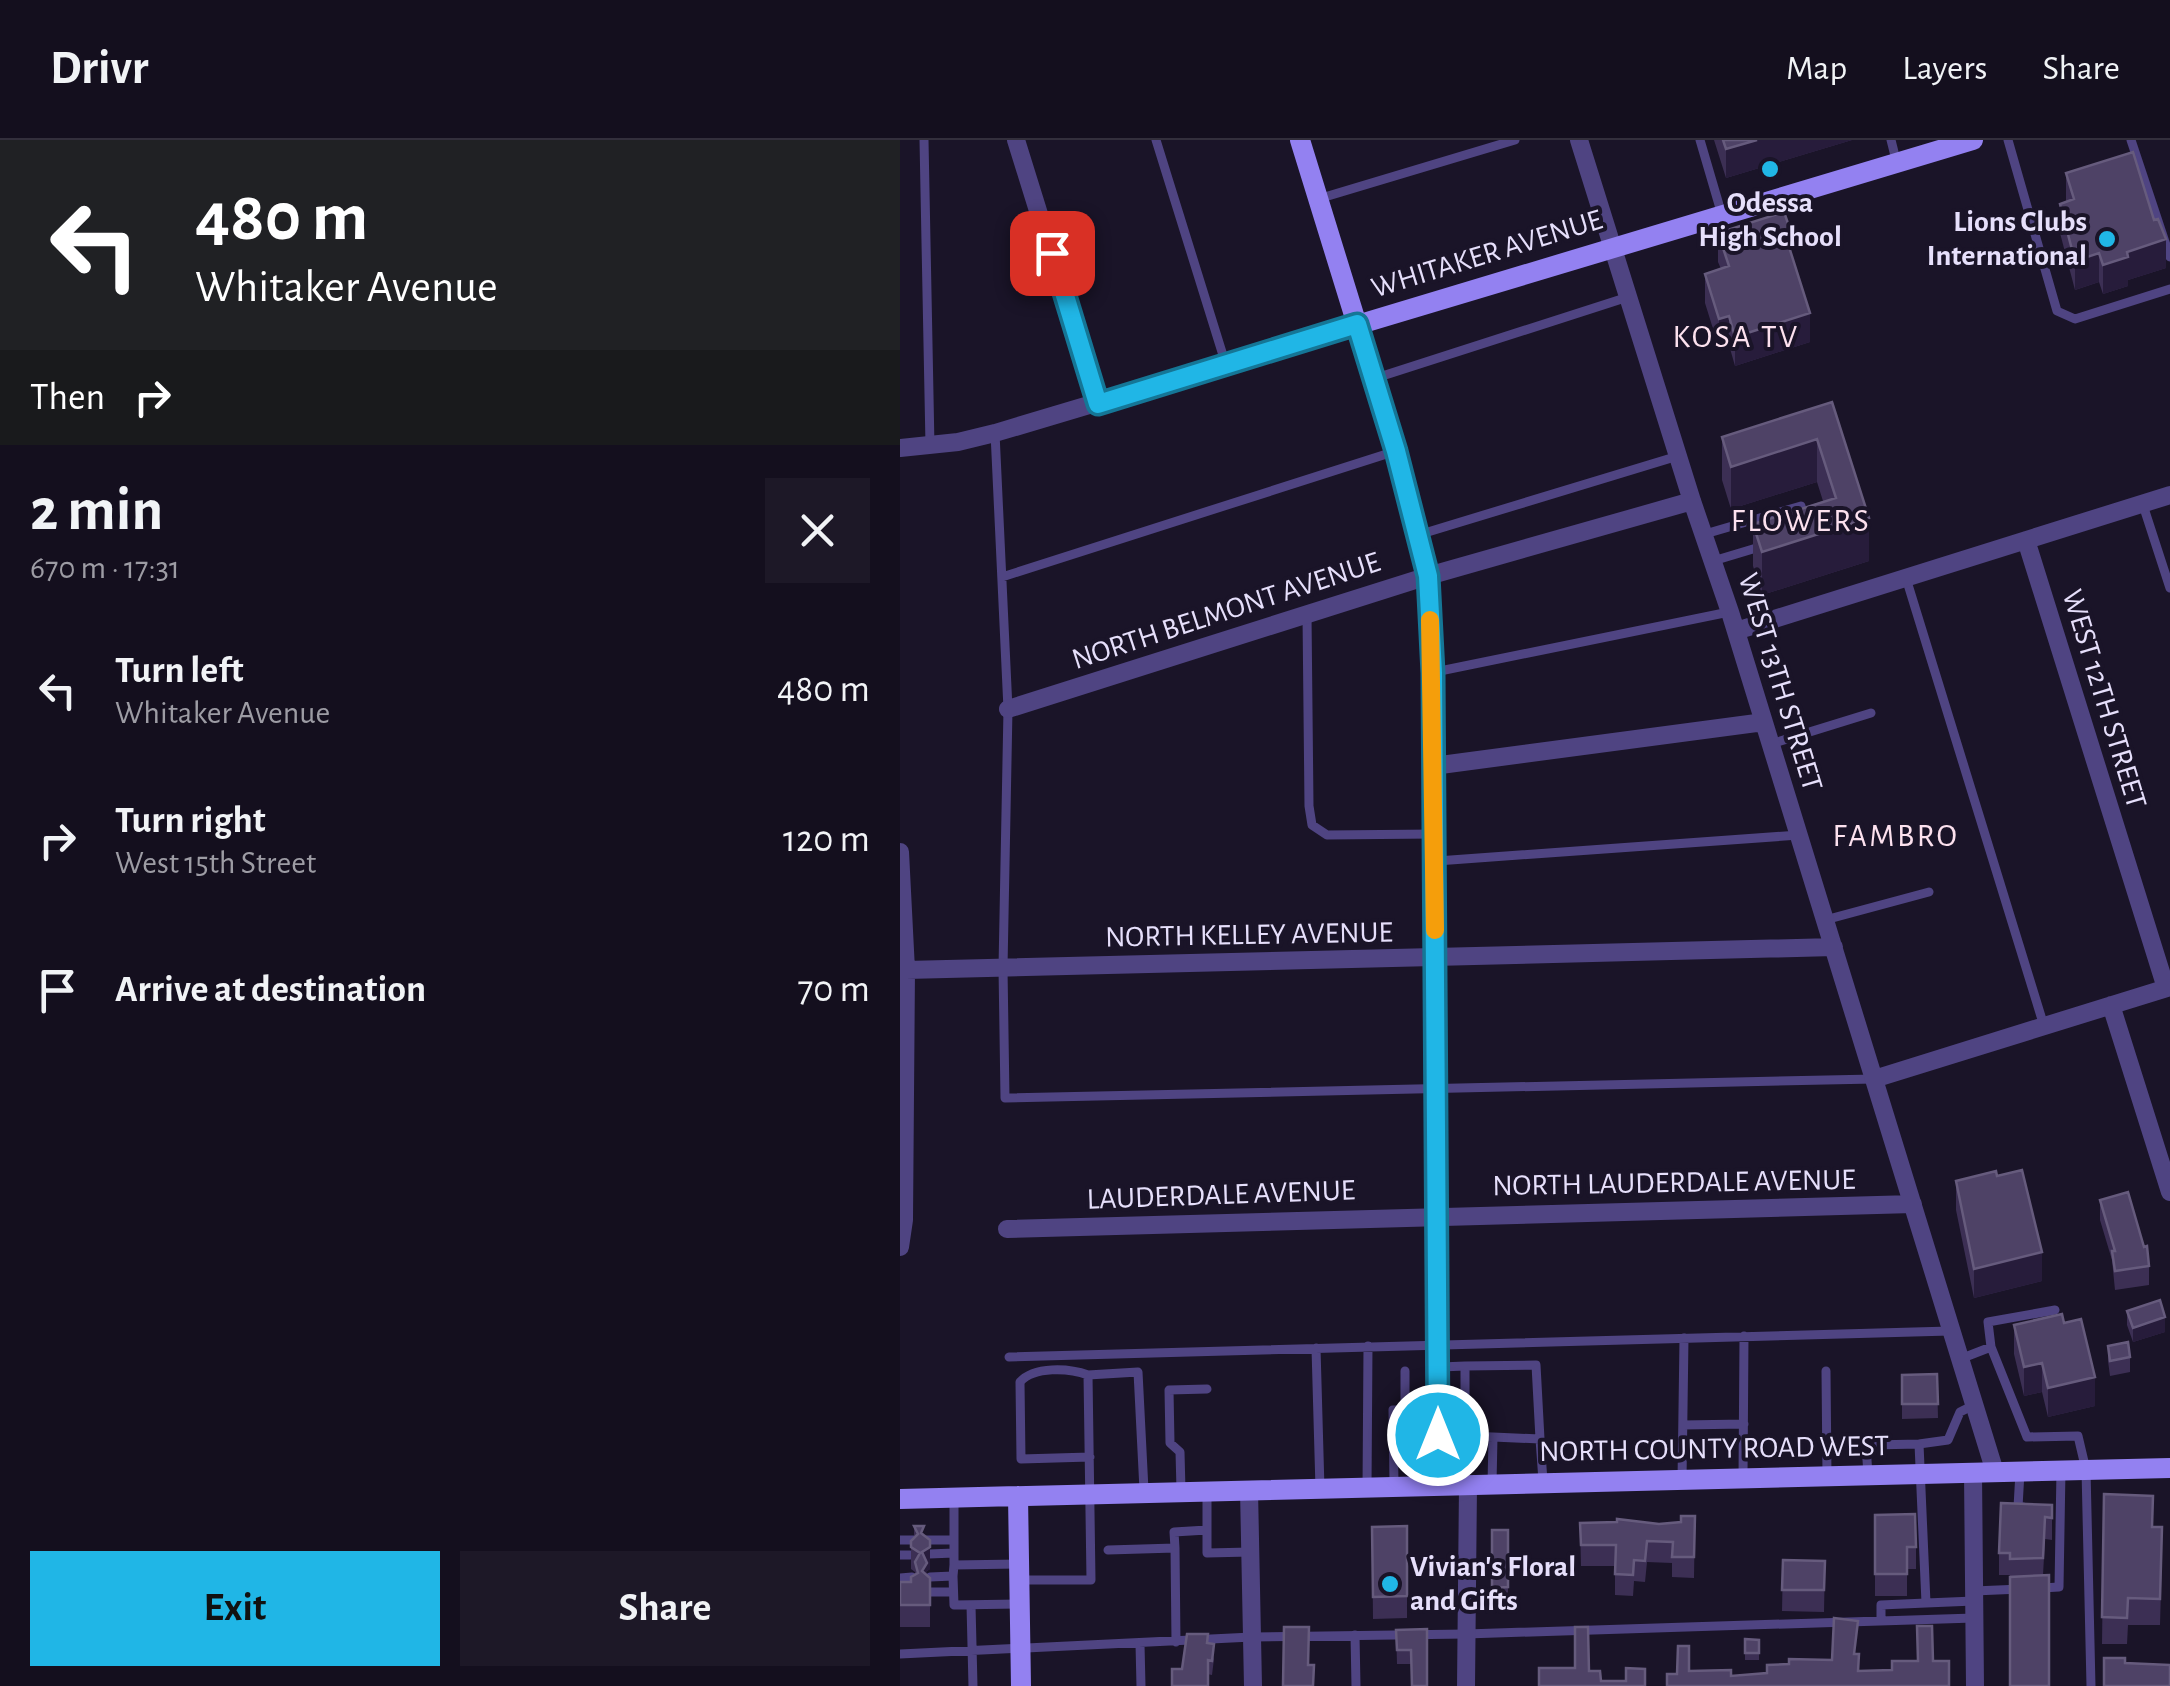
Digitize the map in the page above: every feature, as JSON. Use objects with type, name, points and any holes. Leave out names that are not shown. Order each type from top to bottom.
[{"type":"street","points":[[1016,140],[1098,404]]},
{"type":"street","points":[[1300,140],[1396,451],[1428,576],[1433,673],[1438,1486]]},
{"type":"street","name":"WEST 13TH STREET","points":[[1579,140],[1736,631],[1995,1472]]},
{"type":"street","name":"WHITAKER AVENUE","points":[[900,448],[996,433],[1098,404],[1949,144],[1973,140]]},
{"type":"street","points":[[1736,631],[2170,495]]},
{"type":"street","name":"NORTH BELMONT AVENUE","points":[[1008,709],[1428,576],[1692,502]]},
{"type":"street","name":"WEST 12TH STREET","points":[[2026,540],[2168,988]]},
{"type":"street","points":[[1434,766],[1764,722]]},
{"type":"street","points":[[900,852],[906,970],[904,1220],[900,1247]]},
{"type":"street","name":"NORTH KELLEY AVENUE","points":[[906,970],[1834,947]]},
{"type":"street","points":[[1874,1079],[2168,988]]},
{"type":"street","points":[[2111,1005],[2170,1192]]},
{"type":"street","name":"NORTH LAUDERDALE AVENUE","points":[[1436,1216],[1913,1204]]},
{"type":"street","name":"LAUDERDALE AVENUE","points":[[1007,1229],[1436,1216]]},
{"type":"street","name":"NORTH COUNTY ROAD WEST","points":[[900,1499],[2170,1468]]},
{"type":"street","points":[[1973,1473],[1975,1686]]},
{"type":"street","points":[[1466,1686],[1468,1485]]},
{"type":"street","points":[[1250,1490],[1252,1686]]},
{"type":"street","points":[[1018,1496],[1021,1686]]},
{"type":"lane","points":[[924,140],[930,446]]},
{"type":"lane","points":[[1156,140],[1226,364]]},
{"type":"lane","points":[[1318,199],[1515,140]]},
{"type":"lane","points":[[1700,140],[1722,216]]},
{"type":"lane","points":[[1891,140],[1897,163]]},
{"type":"lane","points":[[2008,140],[2057,311],[2075,318],[2170,289]]},
{"type":"lane","points":[[2130,140],[2170,256]]},
{"type":"lane","points":[[1374,379],[1628,297]]},
{"type":"lane","points":[[996,433],[1008,709],[1003,968],[1005,1098],[1874,1079]]},
{"type":"lane","points":[[1002,577],[1396,451]]},
{"type":"lane","points":[[1417,535],[1678,456]]},
{"type":"lane","points":[[2143,504],[2170,588]]},
{"type":"lane","points":[[1704,534],[1801,506],[1808,533]]},
{"type":"lane","points":[[1713,560],[1770,544]]},
{"type":"lane","points":[[1906,578],[2044,1026]]},
{"type":"lane","points":[[1433,673],[1730,612]]},
{"type":"lane","points":[[1307,615],[1308,806],[1312,825],[1327,835],[1434,834]]},
{"type":"lane","points":[[1771,744],[1870,713]]},
{"type":"lane","points":[[1434,862],[1799,835]]},
{"type":"lane","points":[[1825,920],[1929,892]]},
{"type":"lane","points":[[2055,1310],[1988,1322],[1991,1346],[2027,1436],[2078,1436],[2086,1470],[2090,1686]]},
{"type":"lane","points":[[1008,1357],[1952,1330]]},
{"type":"lane","points":[[1744,1336],[1744,1478]]},
{"type":"lane","points":[[1682,1480],[1684,1338]]},
{"type":"lane","points":[[1367,1488],[1368,1346]]},
{"type":"lane","points":[[1960,1359],[1991,1346]]},
{"type":"lane","points":[[1316,1348],[1320,1489]]},
{"type":"lane","points":[[1438,1367],[1536,1365],[1543,1483]]},
{"type":"lane","points":[[1465,1436],[1468,1366]]},
{"type":"lane","points":[[1405,1371],[1405,1409]]},
{"type":"lane","points":[[1826,1371],[1827,1476]]},
{"type":"lane","points":[[1090,1457],[1020,1460],[1020,1382],[1032,1372],[1138,1372],[1144,1493]]},
{"type":"lane","points":[[930,1576],[953,1570],[1090,1580],[1088,1375]]},
{"type":"lane","points":[[1181,1492],[1180,1452],[1170,1443],[1169,1390],[1207,1389]]},
{"type":"lane","points":[[1826,1446],[1948,1440],[1960,1412],[1974,1405]]},
{"type":"lane","points":[[1394,1487],[1392,1410],[1438,1408]]},
{"type":"lane","points":[[1683,1424],[1744,1424]]},
{"type":"lane","points":[[1438,1435],[1540,1438]]},
{"type":"lane","points":[[1492,1484],[1493,1438]]},
{"type":"lane","points":[[1919,1444],[1926,1603]]},
{"type":"lane","points":[[1866,1445],[1868,1475]]},
{"type":"lane","points":[[900,1654],[1252,1637],[1881,1622],[2059,1587],[2061,1470]]},
{"type":"lane","points":[[2020,1472],[2018,1507],[2032,1507]]},
{"type":"lane","points":[[1207,1492],[1207,1553],[1250,1552]]},
{"type":"lane","points":[[954,1498],[954,1605],[1020,1604]]},
{"type":"lane","points":[[2046,1507],[2060,1508]]},
{"type":"lane","points":[[1176,1642],[1174,1532],[1207,1530]]},
{"type":"lane","points":[[900,1540],[954,1540]]},
{"type":"lane","points":[[1108,1550],[1175,1548]]},
{"type":"lane","points":[[929,1554],[954,1553]]},
{"type":"lane","points":[[930,1592],[953,1592]]},
{"type":"lane","points":[[1881,1622],[1881,1605],[1974,1604]]},
{"type":"lane","points":[[971,1605],[973,1686]]},
{"type":"lane","points":[[1355,1636],[1356,1686]]},
{"type":"lane","points":[[1140,1644],[1141,1686]]},
{"type":"building","points":[[1723,140],[1757,140],[1726,149]]},
{"type":"building","name":"Lions Clubs International","points":[[2133,152],[2154,220],[2158,219],[2166,239],[2103,265],[2099,253],[2075,261],[2060,204],[2074,199],[2066,173]]},
{"type":"building","points":[[1784,212],[1790,229],[1784,231],[1810,313],[1735,337],[1729,316],[1719,319],[1705,274],[1729,266],[1718,233]]},
{"type":"building","points":[[1832,402],[1869,518],[1762,552],[1753,524],[1836,498],[1817,439],[1731,467],[1722,437]]},
{"type":"building","points":[[2022,1170],[2042,1252],[1974,1269],[1956,1181],[1996,1171],[1997,1176]]},
{"type":"building","points":[[2128,1192],[2144,1247],[2147,1246],[2149,1266],[2115,1271],[2115,1251],[2100,1200]]},
{"type":"building","points":[[2160,1300],[2165,1317],[2133,1328],[2127,1311]]},
{"type":"building","points":[[2062,1314],[2064,1323],[2081,1319],[2095,1377],[2048,1388],[2042,1363],[2024,1367],[2014,1325]]},
{"type":"building","points":[[2128,1342],[2130,1357],[2110,1361],[2108,1346]]},
{"type":"building","points":[[1937,1374],[1938,1404],[1902,1404],[1902,1375]]},
{"type":"building","points":[[2104,1494],[2153,1496],[2152,1527],[2162,1527],[2160,1599],[2128,1598],[2127,1618],[2102,1617]]},
{"type":"building","points":[[2001,1503],[2052,1505],[2052,1518],[2045,1517],[2043,1558],[2010,1559],[2010,1553],[1999,1553]]},
{"type":"building","points":[[1915,1514],[1916,1547],[1907,1547],[1907,1574],[1875,1574],[1875,1515]]},
{"type":"building","points":[[1681,1516],[1695,1516],[1694,1557],[1672,1557],[1673,1542],[1647,1541],[1645,1561],[1634,1560],[1633,1575],[1615,1574],[1616,1545],[1581,1545],[1580,1523],[1617,1519],[1659,1524],[1681,1522]]},
{"type":"building","points":[[914,1526],[924,1526],[921,1533],[930,1540],[930,1547],[922,1552],[927,1563],[922,1571],[930,1578],[930,1605],[900,1605],[900,1582],[911,1582],[911,1577],[918,1573],[915,1562],[920,1553],[911,1547],[918,1534]]},
{"type":"building","name":"Vivian's Floral and Gifts","points":[[1407,1526],[1407,1596],[1373,1597],[1372,1527]]},
{"type":"building","points":[[1492,1530],[1508,1530],[1508,1587],[1492,1588]]},
{"type":"building","points":[[1783,1560],[1825,1561],[1824,1590],[1782,1590]]},
{"type":"building","points":[[2049,1575],[2049,1686],[2010,1686],[2010,1577]]},
{"type":"building","points":[[1834,1618],[1858,1621],[1854,1654],[1859,1654],[1858,1671],[1892,1670],[1892,1661],[1918,1661],[1917,1626],[1932,1626],[1933,1661],[1949,1661],[1949,1686],[1667,1686],[1667,1674],[1677,1674],[1678,1646],[1689,1646],[1689,1671],[1731,1670],[1731,1676],[1767,1673],[1767,1665],[1789,1664],[1789,1659],[1832,1660]]},
{"type":"building","points":[[1284,1627],[1309,1627],[1308,1665],[1314,1665],[1313,1686],[1283,1686]]},
{"type":"building","points":[[1575,1627],[1588,1627],[1589,1671],[1600,1671],[1601,1681],[1626,1681],[1626,1668],[1645,1669],[1645,1686],[1539,1686],[1539,1668],[1575,1668]]},
{"type":"building","points":[[1427,1629],[1427,1686],[1412,1686],[1411,1650],[1397,1650],[1396,1630]]},
{"type":"building","points":[[1187,1634],[1208,1634],[1207,1643],[1214,1644],[1212,1661],[1208,1660],[1208,1686],[1172,1686],[1172,1669],[1182,1669]]},
{"type":"building","points":[[1745,1639],[1759,1640],[1759,1653],[1745,1653]]},
{"type":"building","points":[[2104,1658],[2170,1665],[2170,1686],[2104,1686]]},
{"type":"slow traffic","points":[[1430,620],[1435,930]]},
{"type":"place","name":"Odessa High School","points":[[1770,169]]},
{"type":"place","name":"Lions Clubs International","points":[[2107,239]]},
{"type":"place","name":"Vivian's Floral and Gifts","points":[[1390,1584]]},
{"type":"district","name":"KOSA TV","points":[[1736,337]]},
{"type":"district","name":"FLOWERS","points":[[1801,521]]},
{"type":"district","name":"FAMBRO","points":[[1896,836]]},
{"type":"route","points":[[1052,253],[1098,404],[1357,324],[1396,451],[1428,576],[1433,673],[1438,1435]]}]
